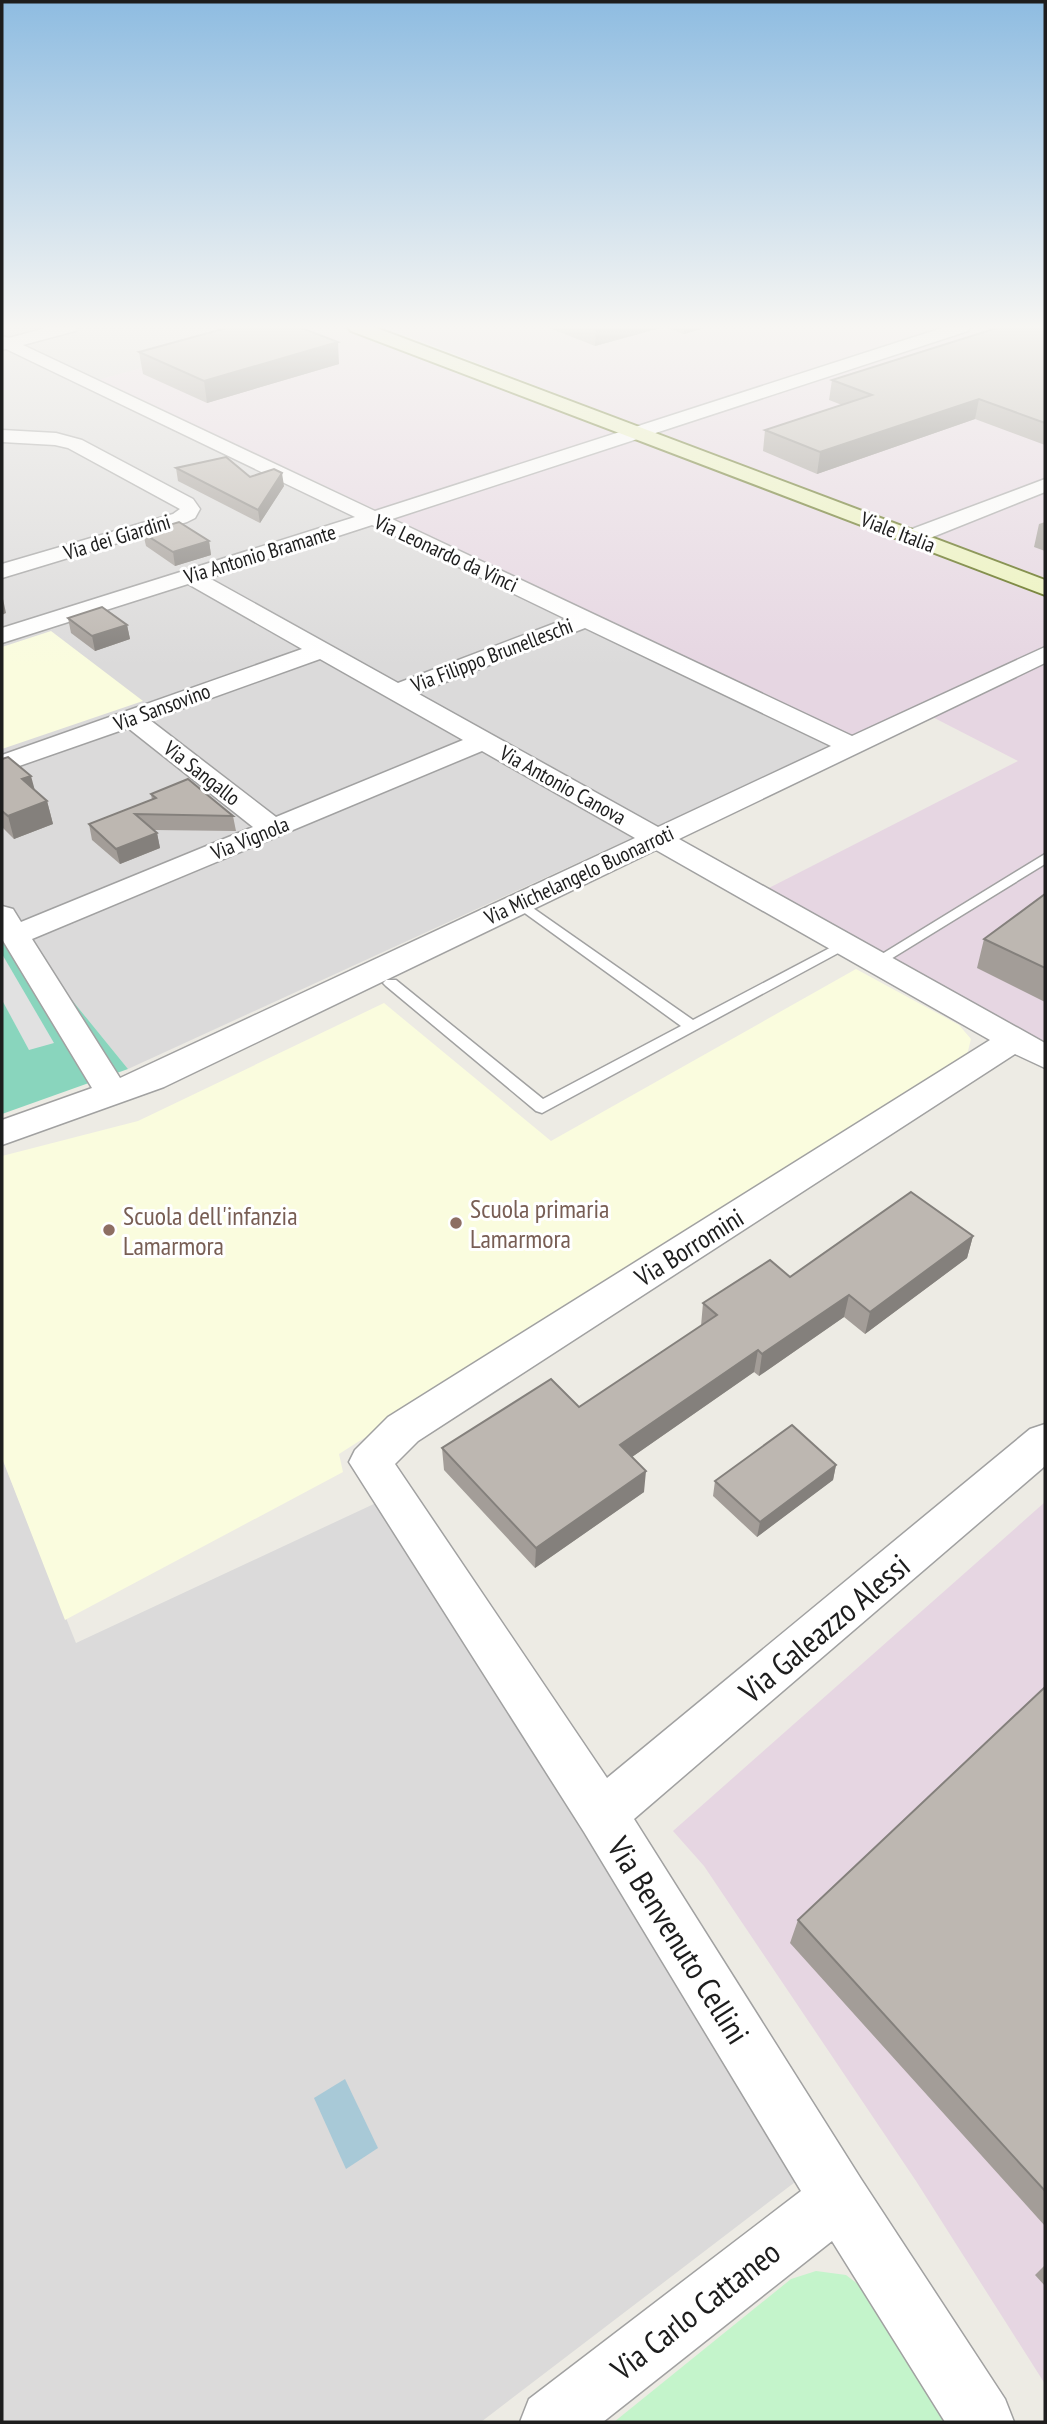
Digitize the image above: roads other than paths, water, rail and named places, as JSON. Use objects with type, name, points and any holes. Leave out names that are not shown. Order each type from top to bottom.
[{"type":"street","name":"Via dei Giardini","points":[[4,566],[188,514],[190,509],[186,503],[75,444],[61,440]]},
{"type":"street","name":"Via Leonardo da Vinci","points":[[207,440],[852,746]]},
{"type":"street","name":"Via Antonio Bramante","points":[[2,636],[620,440]]},
{"type":"street","name":"Viale Italia","points":[[655,440],[1045,588]]},
{"type":"street","points":[[912,537],[1045,485]]},
{"type":"street","name":"Via Antonio Canova","points":[[190,576],[1029,1048]]},
{"type":"street","name":"Via Filippo Brunelleschi","points":[[397,692],[587,618]]},
{"type":"street","name":"Via Sansovino","points":[[2,764],[322,650]]},
{"type":"street","name":"Via Michelangelo Buonarroti","points":[[2,1133],[152,1079],[1045,654]]},
{"type":"street","name":"Via Sangallo","points":[[132,718],[272,828]]},
{"type":"street","name":"Via Vignola","points":[[8,924],[272,828],[484,741]]},
{"type":"street","points":[[8,924],[112,1093]]},
{"type":"street","name":"Via Borromini","points":[[370,1462],[403,1429],[1029,1048]]},
{"type":"street","name":"Via Galeazzo Alessi","points":[[602,1814],[1045,1441]]},
{"type":"street","name":"Via Benvenuto Cellini","points":[[370,1462],[602,1814],[840,2200],[982,2422]]},
{"type":"street","name":"Via Carlo Cattaneo","points":[[552,2422],[803,2225],[840,2200]]},
{"type":"lane","points":[[876,962],[1045,858]]},
{"type":"lane","points":[[520,903],[692,1027]]},
{"type":"lane","points":[[391,984],[542,1107],[846,945]]},
{"type":"water","points":[[345,2079],[378,2148],[346,2169],[314,2098]]},
{"type":"place","name":"Scuola primaria Lamarmora","points":[[456,1223]]},
{"type":"place","name":"Scuola dell'infanzia Lamarmora","points":[[109,1230]]}]
